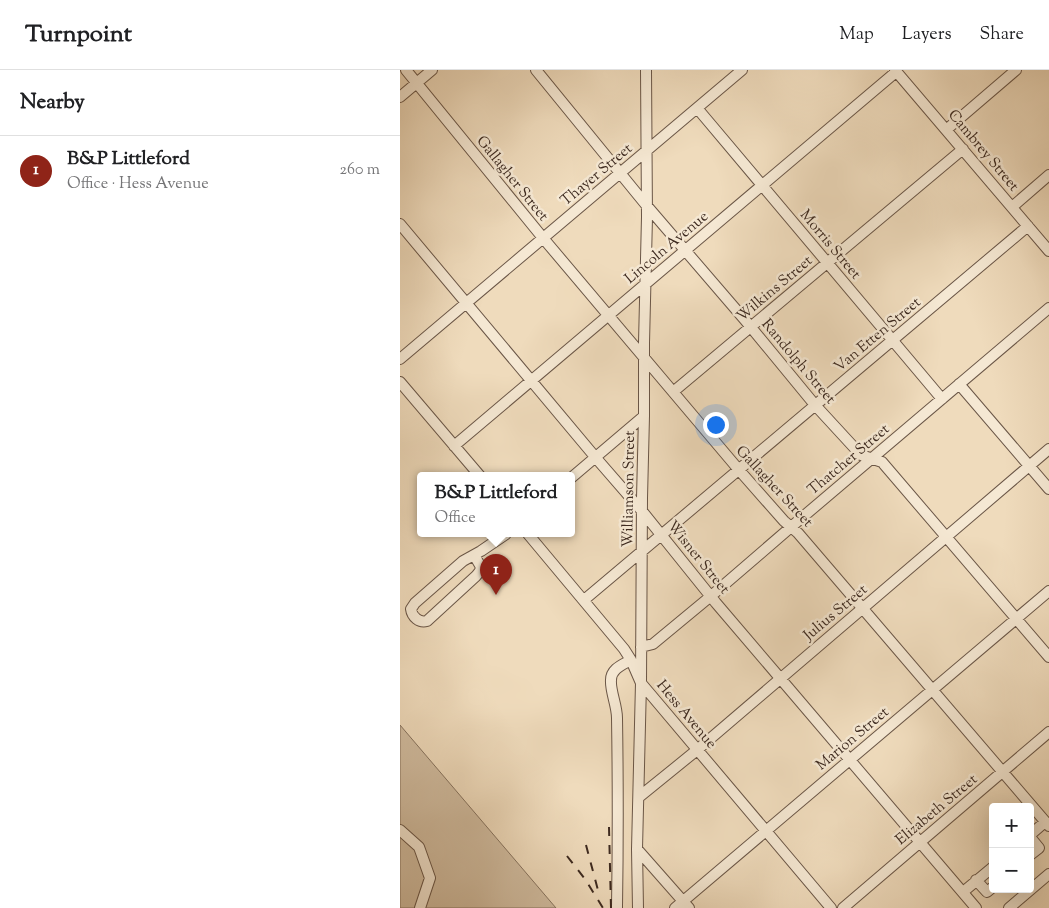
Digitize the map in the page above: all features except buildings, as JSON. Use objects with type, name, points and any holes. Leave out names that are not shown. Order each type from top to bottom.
[{"type":"street","name":"Gallagher Street","points":[[406,70],[543,238],[739,470],[790,527],[798,533],[1047,824]]},
{"type":"street","points":[[400,97],[432,70]]},
{"type":"street","name":"Randolph Street","points":[[536,70],[647,206],[815,405],[861,455],[882,462],[1049,657]]},
{"type":"street","name":"Williamson Street","points":[[638,908],[637,849],[647,206],[646,70]]},
{"type":"street","name":"Thayer Street","points":[[400,359],[742,70]]},
{"type":"street","points":[[946,130],[1016,70]]},
{"type":"street","name":"Cambrey Street","points":[[896,71],[1049,251]]},
{"type":"street","name":"Lincoln Avenue","points":[[454,446],[896,71]]},
{"type":"street","name":"Morris Street","points":[[697,108],[942,399]]},
{"type":"street","name":"Wilkins Street","points":[[673,392],[963,149]]},
{"type":"street","points":[[1012,207],[1049,175]]},
{"type":"street","name":"Wisner Street","points":[[400,224],[780,678],[976,908]]},
{"type":"street","name":"Van Etten Street","points":[[584,600],[1028,226]]},
{"type":"street","name":"Thatcher Street","points":[[641,647],[653,644],[959,384],[1047,314]]},
{"type":"street","points":[[400,382],[477,472]]},
{"type":"street","points":[[959,384],[1049,489]]},
{"type":"street","points":[[575,475],[644,416]]},
{"type":"street","name":"Julius Street","points":[[639,797],[697,750],[1049,449]]},
{"type":"street","points":[[474,555],[481,567],[476,576],[424,622],[414,617],[411,609],[415,603],[463,561],[501,537]]},
{"type":"street","name":"Hess Avenue","points":[[531,537],[624,649],[641,683],[831,908]]},
{"type":"street","name":"Marion Street","points":[[682,906],[766,831],[1049,591]]},
{"type":"street","points":[[617,908],[619,808],[617,711],[611,680],[613,672],[631,660]]},
{"type":"street","name":"Elizabeth Street","points":[[843,908],[1049,732]]},
{"type":"street","points":[[1034,833],[1047,824]]},
{"type":"street","points":[[400,830],[419,847],[430,878],[420,908]]},
{"type":"street","points":[[1034,841],[1039,848],[1034,852]]},
{"type":"street","points":[[637,849],[682,906]]},
{"type":"street","points":[[963,892],[989,870]]},
{"type":"street","points":[[1009,908],[1049,874]]},
{"type":"street","points":[[976,880],[987,892],[989,890]]},
{"type":"shaded area","points":[[400,725],[556,908],[400,908]]},
{"type":"railway","points":[[609,827],[611,908]]},
{"type":"railway","points":[[586,845],[599,894]]},
{"type":"railway","points":[[567,856],[585,879],[603,908]]},
{"type":"place","name":"B&P Littleford","points":[[496,595]]}]
